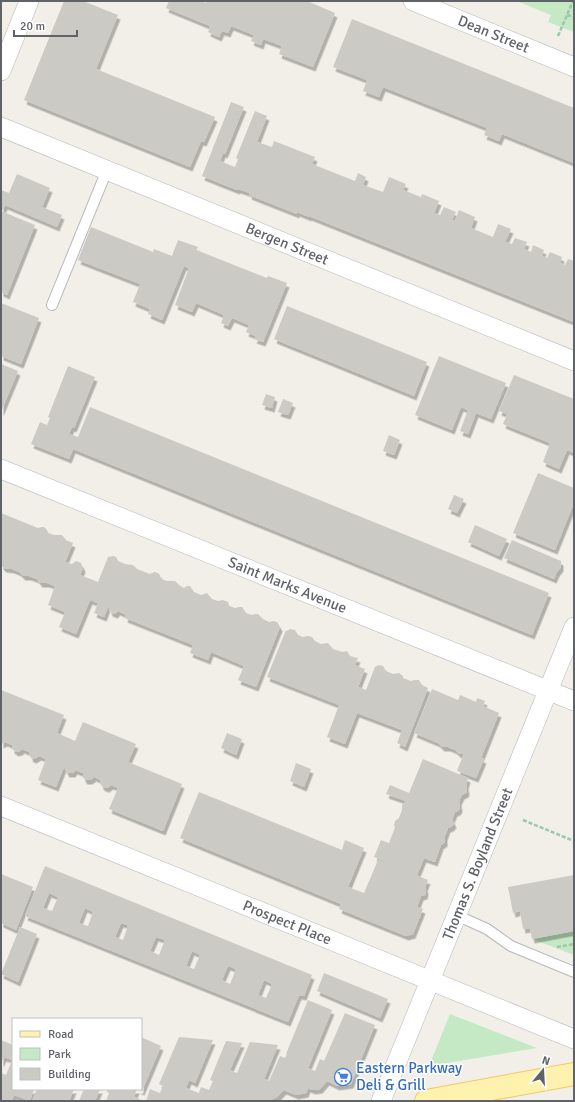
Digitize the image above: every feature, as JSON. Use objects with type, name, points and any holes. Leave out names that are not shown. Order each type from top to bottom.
[{"type":"main road","points":[[426,1101],[574,1074]]},
{"type":"street","points":[[1,70],[29,1]]},
{"type":"street","name":"Dean Street","points":[[413,1],[574,66]]},
{"type":"street","name":"Bergen Street","points":[[1,127],[574,361]]},
{"type":"street","name":"Saint Marks Avenue","points":[[1,469],[574,701]]},
{"type":"street","name":"Thomas S. Boyland Street","points":[[381,1101],[574,627]]},
{"type":"street","name":"Prospect Place","points":[[1,806],[574,1039]]},
{"type":"lane","points":[[52,305],[107,170]]},
{"type":"lane","points":[[456,915],[487,928],[511,946],[574,972]]},
{"type":"path","points":[[558,36],[572,1]]},
{"type":"path","points":[[567,14],[574,17]]},
{"type":"path","points":[[523,820],[574,841]]},
{"type":"green space","points":[[517,1],[574,1],[574,32],[548,22],[551,15]]},
{"type":"green space","points":[[574,931],[574,955],[532,939]]},
{"type":"green space","points":[[450,1014],[537,1048],[429,1066]]},
{"type":"building","points":[[64,1],[83,1],[118,15],[96,69],[215,117],[204,142],[201,141],[190,167],[24,100]]},
{"type":"building","points":[[169,1],[201,1],[206,3],[206,1],[307,1],[335,13],[313,67],[279,54],[282,46],[263,39],[261,45],[251,41],[254,35],[231,26],[228,33],[222,31],[219,37],[208,32],[210,26],[166,8]]},
{"type":"building","points":[[352,19],[574,108],[574,163],[502,134],[499,141],[484,135],[487,128],[383,87],[379,97],[363,91],[367,80],[333,67]]},
{"type":"building","points":[[231,102],[244,107],[225,154],[223,153],[220,161],[235,167],[238,159],[236,158],[255,111],[267,116],[257,142],[272,147],[274,141],[315,157],[312,164],[355,181],[358,173],[366,177],[363,185],[383,192],[389,177],[406,184],[403,190],[421,197],[422,194],[439,201],[434,213],[440,215],[444,207],[456,212],[452,220],[455,221],[459,210],[475,217],[471,228],[493,237],[498,224],[511,229],[505,242],[512,244],[515,238],[527,242],[524,249],[531,252],[533,245],[544,250],[542,256],[547,258],[550,252],[562,257],[560,263],[565,265],[568,259],[574,261],[574,322],[309,216],[297,212],[297,214],[249,195],[250,193],[237,190],[202,176]]},
{"type":"building","points":[[17,174],[50,188],[42,207],[62,215],[57,227],[5,205],[3,210],[1,210],[1,190],[9,193]]},
{"type":"building","points":[[1,211],[35,225],[7,295],[1,292]]},
{"type":"building","points":[[91,227],[153,252],[154,249],[172,256],[178,240],[198,247],[196,250],[267,278],[268,276],[287,283],[263,342],[254,339],[256,336],[246,332],[249,325],[232,318],[228,326],[221,323],[224,315],[196,303],[192,312],[175,305],[189,268],[184,266],[162,320],[148,314],[150,309],[133,302],[140,284],[78,260]]},
{"type":"building","points":[[1,303],[39,318],[21,364],[1,356]]},
{"type":"building","points":[[287,306],[427,362],[414,396],[274,339]]},
{"type":"building","points":[[439,356],[506,383],[491,419],[476,413],[468,434],[460,431],[468,410],[461,407],[452,430],[415,415]]},
{"type":"building","points":[[1,364],[18,371],[1,412]]},
{"type":"building","points":[[68,366],[95,377],[74,428],[72,427],[69,434],[78,437],[90,407],[549,593],[532,635],[73,449],[69,459],[31,444],[40,422],[47,425],[50,418],[48,417]]},
{"type":"building","points":[[514,375],[574,399],[574,453],[567,450],[559,469],[543,462],[550,443],[503,424],[507,414],[499,411]]},
{"type":"building","points":[[266,394],[275,397],[272,408],[262,405]]},
{"type":"building","points":[[283,399],[293,403],[288,415],[278,412]]},
{"type":"building","points":[[389,435],[400,440],[394,455],[383,451]]},
{"type":"building","points":[[538,473],[574,488],[574,503],[555,550],[513,533]]},
{"type":"building","points":[[454,495],[464,499],[457,513],[448,509]]},
{"type":"building","points":[[1,513],[38,528],[44,527],[48,533],[62,535],[66,540],[73,543],[65,562],[72,564],[76,561],[81,563],[83,568],[80,575],[98,582],[108,557],[113,556],[116,557],[118,561],[133,565],[137,569],[150,574],[154,572],[158,573],[161,579],[175,581],[184,588],[190,586],[194,592],[201,595],[207,593],[212,599],[218,601],[223,600],[228,602],[229,606],[235,608],[242,607],[246,613],[252,615],[258,614],[269,622],[277,622],[280,627],[256,687],[238,680],[244,666],[211,652],[208,660],[190,653],[193,645],[125,618],[126,615],[118,611],[115,614],[110,612],[108,607],[104,617],[94,613],[98,603],[90,600],[76,634],[59,627],[65,612],[48,605],[55,586],[47,583],[40,583],[37,579],[29,576],[23,576],[19,572],[4,568],[1,565]]},
{"type":"building","points":[[475,525],[507,539],[499,556],[468,542]]},
{"type":"building","points":[[512,540],[561,561],[561,567],[554,579],[504,558]]},
{"type":"building","points":[[290,629],[295,630],[298,635],[303,637],[312,637],[315,641],[321,644],[328,643],[333,649],[342,652],[347,651],[350,656],[358,658],[355,665],[365,669],[358,687],[366,690],[375,667],[379,665],[383,666],[386,671],[393,674],[399,673],[403,676],[403,678],[411,681],[419,680],[422,685],[428,688],[405,747],[397,743],[402,730],[357,713],[345,744],[327,737],[339,705],[267,677],[286,630],[287,631]]},
{"type":"building","points":[[432,689],[458,700],[460,695],[476,702],[477,698],[485,701],[483,706],[499,713],[481,758],[484,759],[476,778],[457,771],[464,753],[459,754],[455,750],[448,747],[442,747],[438,743],[414,733]]},
{"type":"building","points":[[1,690],[64,715],[57,733],[75,741],[83,722],[136,744],[128,762],[182,784],[163,831],[109,809],[118,788],[111,785],[107,788],[103,787],[100,780],[94,777],[90,780],[85,780],[83,773],[75,770],[73,773],[67,773],[64,767],[56,787],[38,780],[46,759],[39,756],[34,759],[31,758],[29,752],[22,749],[16,752],[12,749],[12,745],[5,742],[1,744]]},
{"type":"building","points":[[227,733],[242,739],[236,755],[221,748]]},
{"type":"building","points":[[423,759],[468,778],[466,785],[467,791],[462,795],[459,801],[460,808],[455,812],[452,819],[454,824],[448,828],[445,836],[445,842],[441,845],[435,862],[424,858],[417,875],[374,857],[381,840],[389,843],[395,827],[395,821],[399,818],[402,805],[406,801],[386,794],[390,785],[409,793]]},
{"type":"building","points":[[296,763],[311,769],[304,787],[290,781]]},
{"type":"building","points":[[199,792],[342,850],[345,840],[364,848],[348,887],[364,893],[378,860],[428,880],[425,887],[425,895],[421,896],[417,907],[423,909],[413,934],[406,936],[339,909],[341,904],[180,838]]},
{"type":"building","points":[[45,866],[312,975],[304,996],[299,995],[288,1022],[25,916]],"holes":[[[49,893],[58,897],[52,911],[43,908]],[[85,908],[93,912],[88,926],[79,923]],[[121,923],[128,925],[123,940],[115,937]],[[156,937],[165,940],[159,955],[150,951]],[[192,951],[200,955],[194,969],[186,966]],[[228,966],[236,969],[230,984],[222,980]],[[264,980],[272,984],[266,998],[258,995]]]},
{"type":"building","points":[[1,874],[33,887],[16,930],[1,923]]},
{"type":"building","points":[[574,875],[574,931],[532,939],[530,928],[523,929],[520,911],[513,913],[508,887]]},
{"type":"building","points":[[20,927],[37,934],[18,982],[1,974]]},
{"type":"building","points":[[324,973],[388,999],[380,1018],[317,991]]},
{"type":"building","points":[[308,1000],[332,1010],[308,1068],[315,1071],[320,1059],[324,1061],[345,1013],[375,1025],[351,1084],[337,1086],[327,1081],[320,1089],[313,1090],[308,1088],[306,1093],[296,1095],[284,1090],[277,1097],[268,1101],[245,1101],[240,1099],[238,1101],[146,1101],[150,1089],[160,1093],[163,1086],[159,1084],[179,1037],[213,1040],[195,1083],[189,1080],[186,1088],[199,1093],[201,1087],[209,1090],[213,1081],[210,1080],[226,1041],[242,1043],[230,1070],[237,1073],[250,1042],[278,1045],[264,1079],[269,1081],[280,1056],[285,1058],[287,1054]]},
{"type":"building","points":[[142,1037],[161,1046],[142,1091],[140,1090],[142,1090]]},
{"type":"building","points":[[1,1040],[12,1045],[12,1060],[4,1057],[1,1063]]},
{"type":"building","points":[[12,1060],[12,1090],[34,1090],[30,1101],[14,1095],[12,1101],[1,1101],[1,1073],[6,1075]]},
{"type":"building","points":[[37,1090],[74,1090],[69,1101],[32,1101]]},
{"type":"building","points":[[84,1090],[100,1090],[95,1101],[79,1101]]},
{"type":"building","points":[[108,1090],[137,1090],[134,1097],[144,1101],[106,1101],[109,1093],[107,1092]]},
{"type":"place","name":"Eastern Parkway Deli & Grill","points":[[343,1077]]}]
